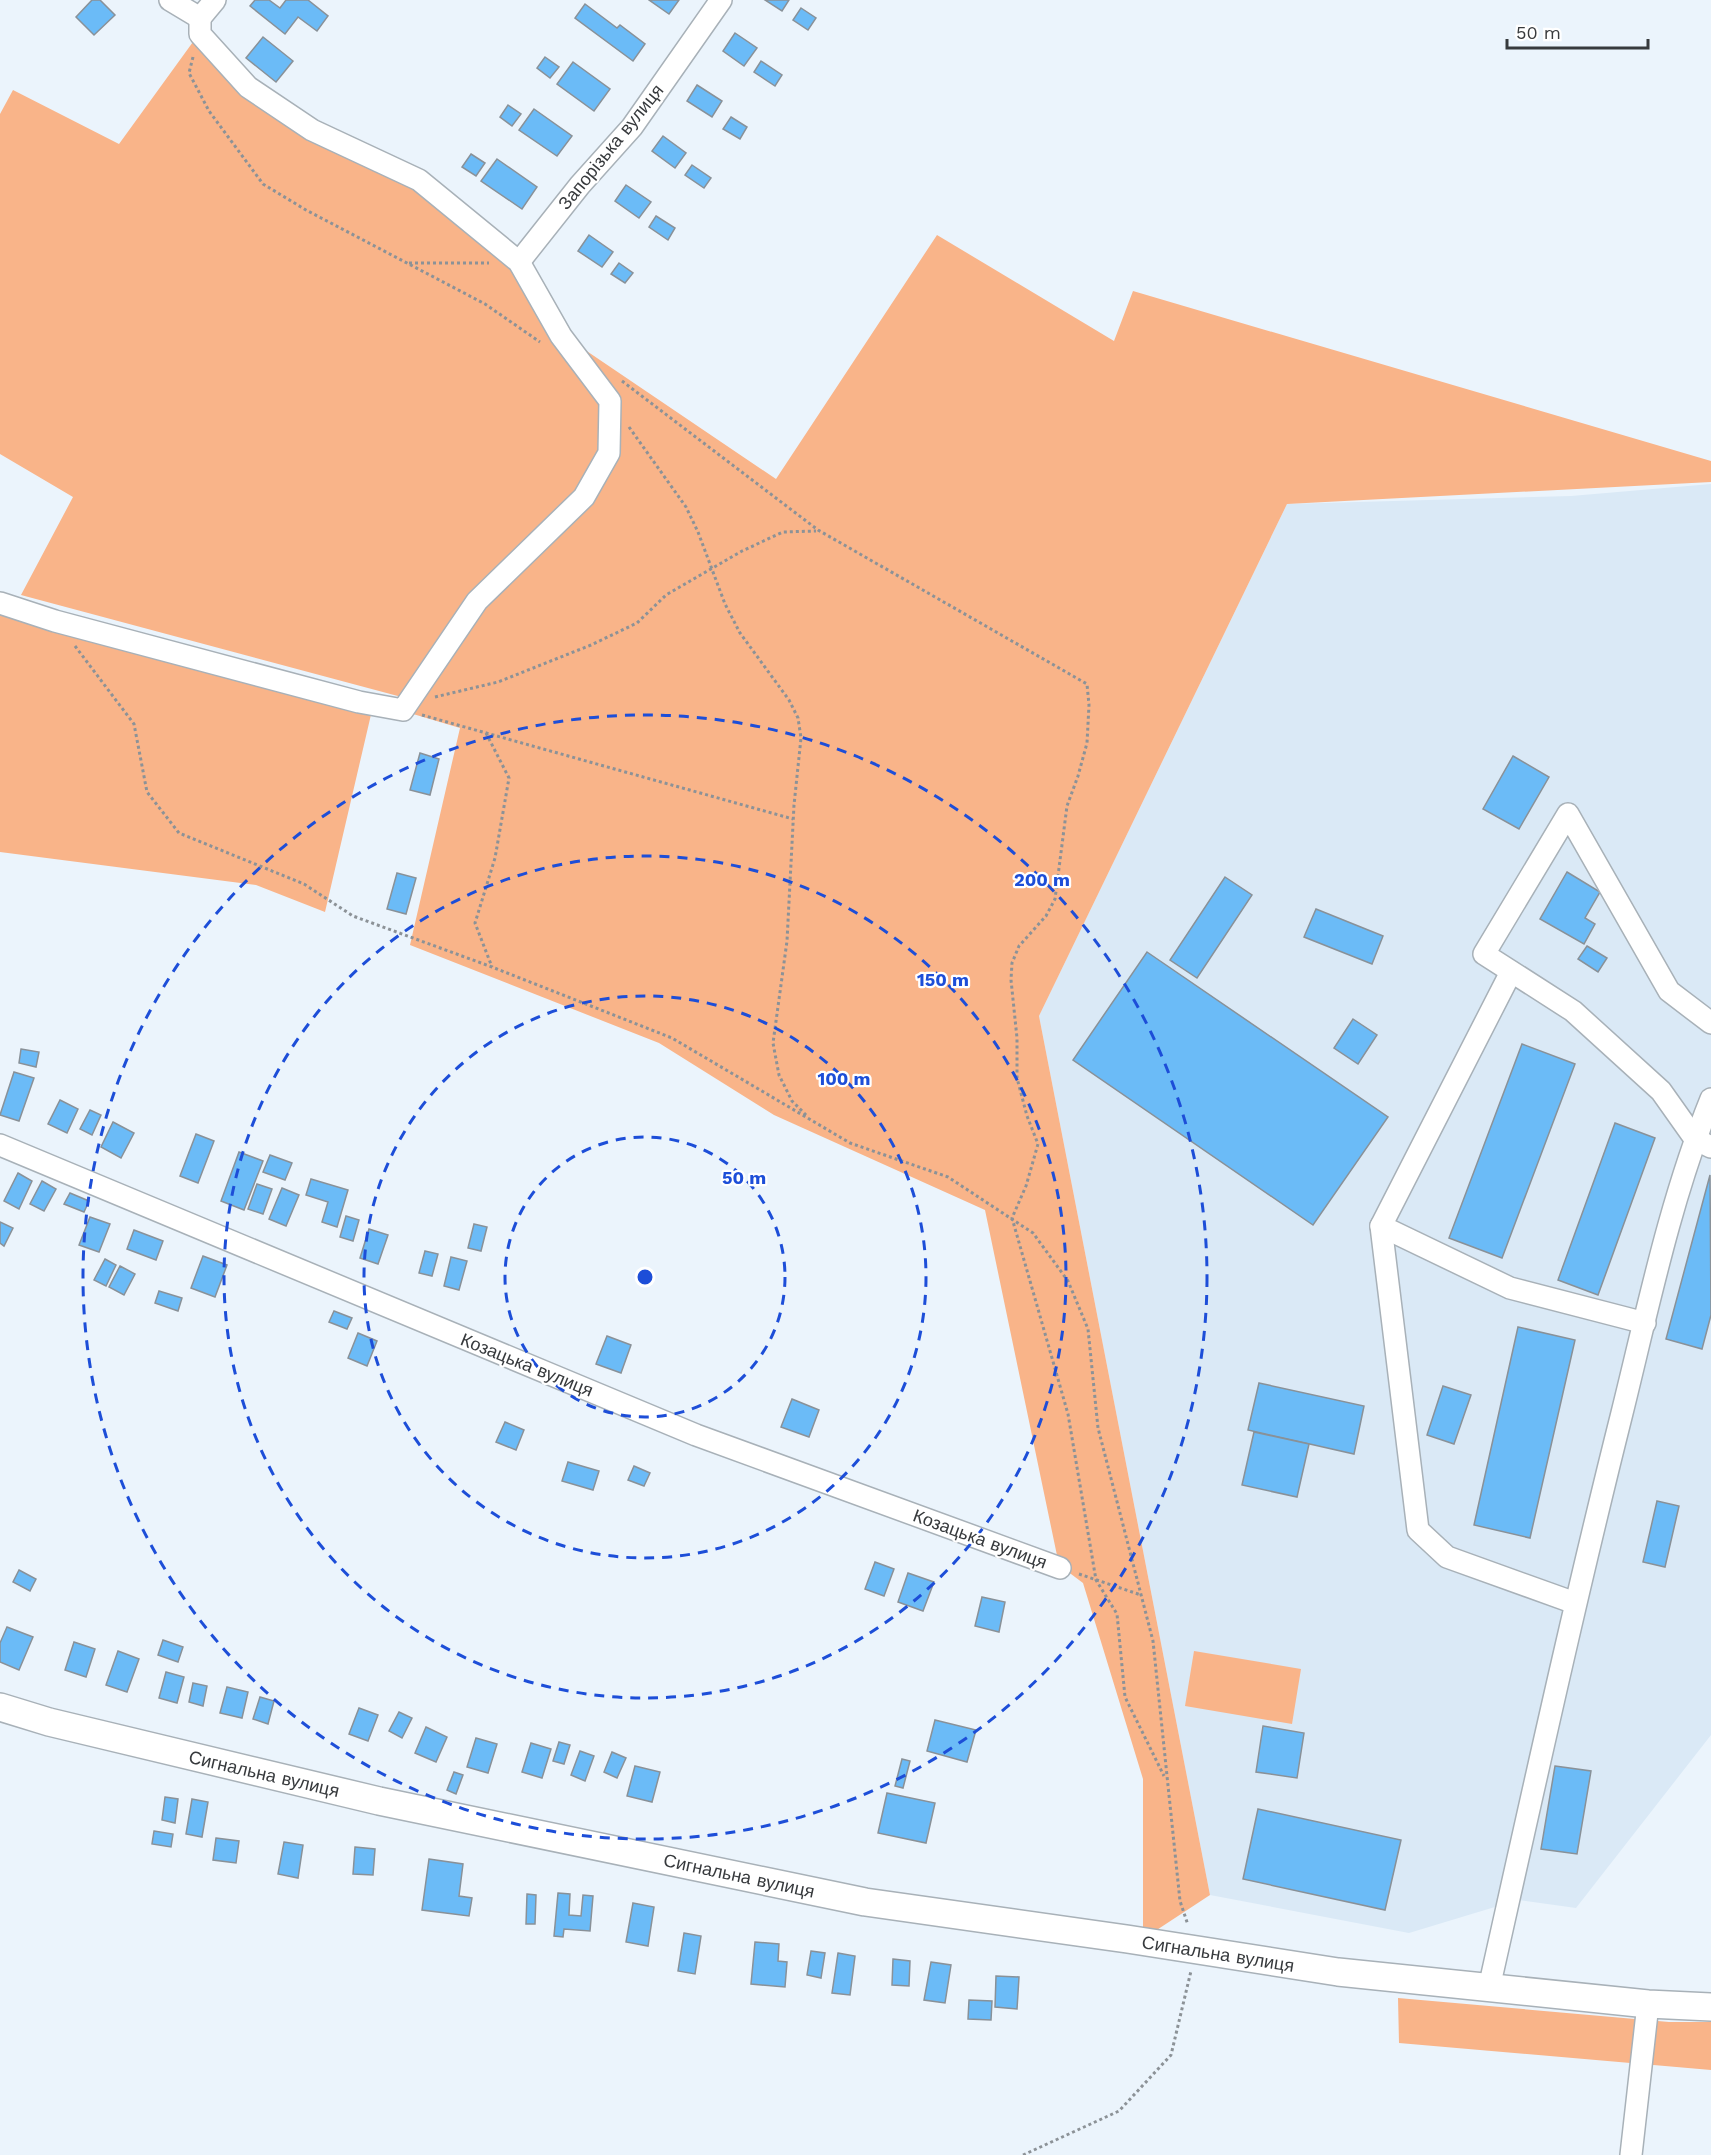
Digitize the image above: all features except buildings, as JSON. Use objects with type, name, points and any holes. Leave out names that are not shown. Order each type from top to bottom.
[{"type":"main road","name":"Сигнальна вулиця","points":[[0,1707],[49,1722],[379,1801],[865,1902],[1338,1972],[1648,2004],[1711,2007]]},
{"type":"street","points":[[0,603],[55,621],[348,699],[403,710],[477,601],[584,497],[609,453],[610,401],[561,336],[519,262],[419,180],[312,130],[248,87],[200,26],[170,0]]},
{"type":"street","points":[[200,26],[215,0]]},
{"type":"street","name":"Запорізька вулиця","points":[[519,262],[580,184],[632,127],[721,0]]},
{"type":"street","points":[[1703,1143],[1661,1091],[1574,1011],[1484,954],[1568,814],[1669,991],[1711,1023]]},
{"type":"street","points":[[1511,972],[1381,1226],[1418,1530],[1447,1557],[1575,1603]]},
{"type":"street","points":[[1489,1988],[1575,1603],[1656,1272],[1703,1143],[1711,1099]]},
{"type":"street","name":"Козацька вулиця","points":[[0,1145],[696,1435],[1060,1568]]},
{"type":"street","points":[[1381,1226],[1510,1288],[1645,1323]]},
{"type":"street","points":[[1631,2155],[1648,2004]]},
{"type":"path","points":[[200,26],[189,73],[209,111],[263,184],[306,210],[485,304],[547,346]]},
{"type":"path","points":[[407,263],[519,262]]},
{"type":"path","points":[[618,378],[818,530],[1087,684],[1089,705],[1087,743],[1067,806],[1055,899],[1046,916],[1019,946],[1012,963],[1017,1078],[1027,1116],[1038,1144],[1026,1186],[1012,1218],[1068,1414],[1096,1580],[1117,1614],[1125,1697],[1166,1781]]},
{"type":"path","points":[[610,401],[686,507],[698,532],[724,604],[740,633],[789,700],[798,718],[801,738],[793,819],[787,941],[773,1043],[779,1075],[792,1101],[809,1118]]},
{"type":"path","points":[[403,710],[436,697],[498,682],[591,645],[637,623],[666,595],[742,551],[783,532],[818,530]]},
{"type":"path","points":[[55,621],[134,724],[147,792],[179,833],[304,884],[353,916],[492,967],[672,1038],[850,1143],[948,1177],[1033,1233],[1068,1281],[1088,1329],[1098,1428],[1152,1641],[1180,1901],[1196,1950],[1171,2055],[1119,2111],[1023,2155]]},
{"type":"path","points":[[403,710],[793,819]]},
{"type":"path","points":[[486,733],[509,778],[495,858],[475,923],[492,967]]},
{"type":"path","points":[[1060,1568],[1141,1595]]},
{"type":"shaded area","points":[[198,35],[247,88],[390,167],[518,263],[609,401],[607,453],[583,496],[476,600],[409,699],[21,595],[73,497],[0,454],[0,114],[13,90],[119,144]]},
{"type":"shaded area","points":[[937,235],[1114,341],[1133,291],[1711,461],[1711,482],[1287,504],[1039,1016],[1210,1895],[1143,1939],[1143,1779],[1083,1583],[1059,1565],[985,1210],[774,1115],[659,1043],[410,945],[460,728],[403,711],[479,602],[610,454],[612,400],[563,335],[776,479]]},
{"type":"shaded area","points":[[1711,484],[1711,1735],[1576,1908],[1518,1900],[1409,1933],[1210,1895],[1039,1016],[1287,504],[1571,496]]},
{"type":"shaded area","points":[[0,604],[373,706],[325,912],[256,885],[0,852]]},
{"type":"shaded area","points":[[1194,1651],[1301,1669],[1292,1724],[1185,1706]]},
{"type":"shaded area","points":[[1398,1998],[1669,2022],[1711,2022],[1711,2070],[1399,2043]]}]
